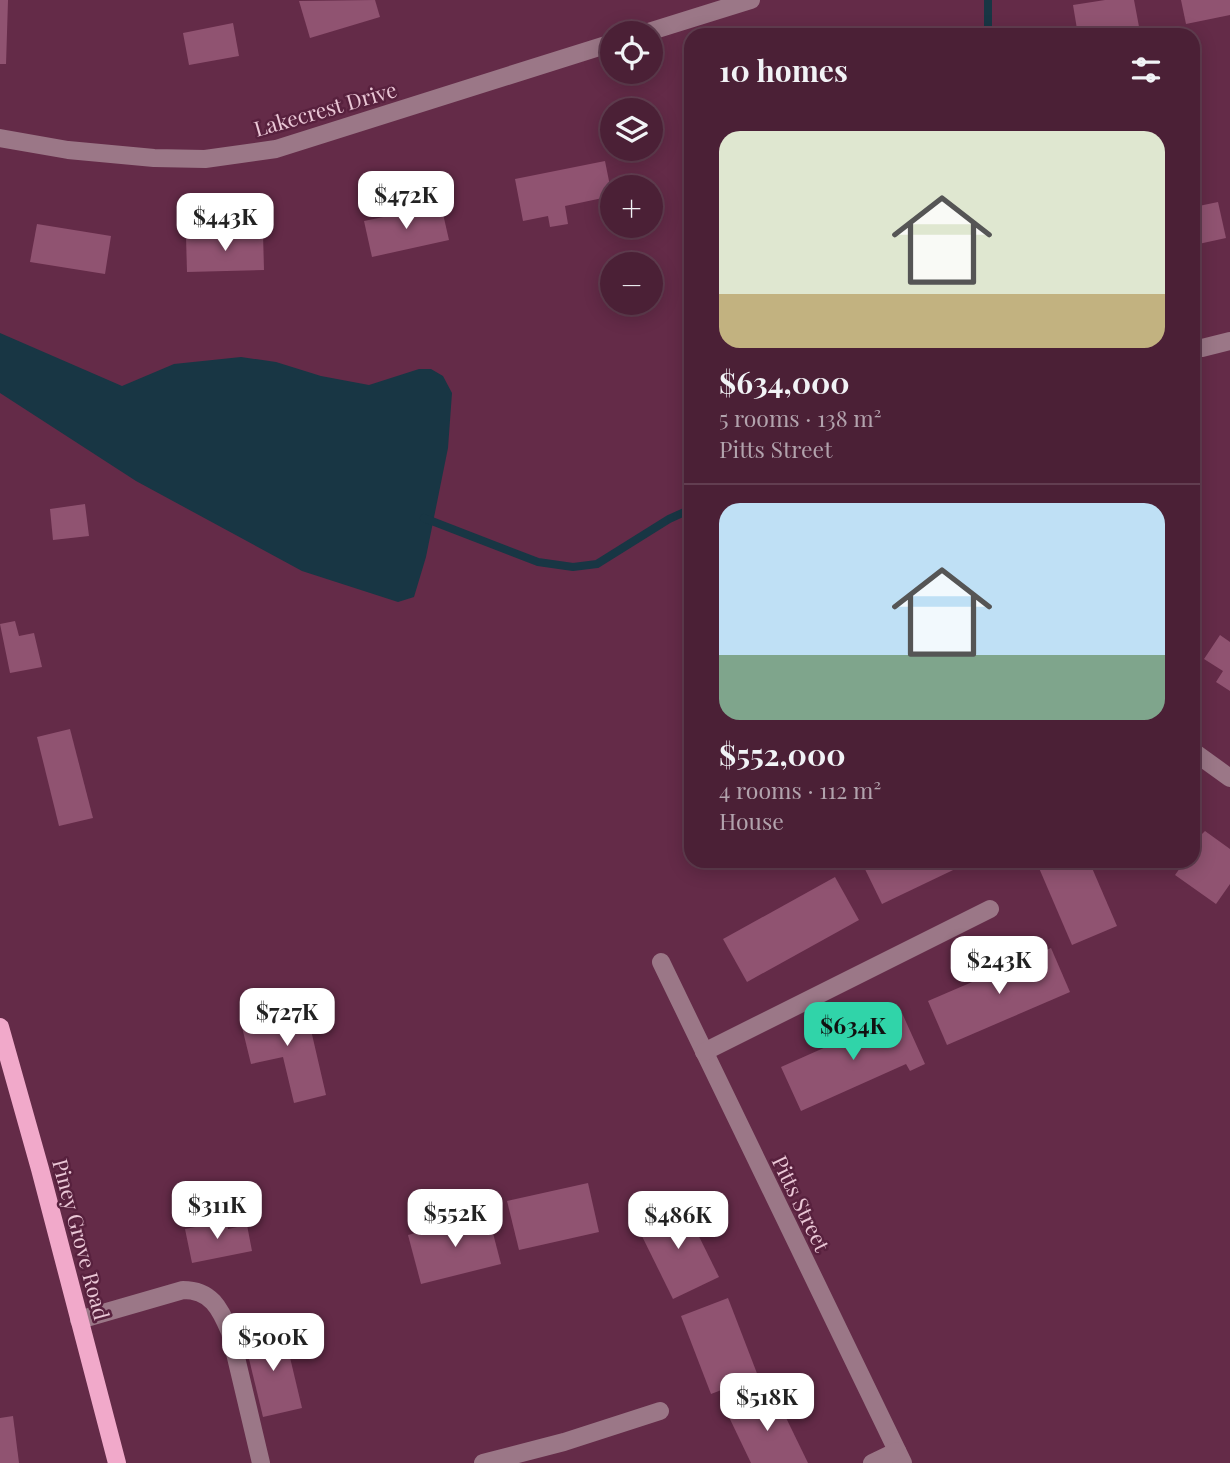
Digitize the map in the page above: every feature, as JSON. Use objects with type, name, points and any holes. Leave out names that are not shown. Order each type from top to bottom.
[{"type":"main road","name":"Piney Grove Road","points":[[0,1027],[117,1463]]},
{"type":"street","points":[[663,27],[751,0]]},
{"type":"street","name":"Lakecrest Drive","points":[[0,138],[68,150],[154,158],[205,159],[276,149],[600,47]]},
{"type":"street","points":[[1202,348],[1230,341]]},
{"type":"street","points":[[1200,756],[1230,778]]},
{"type":"street","points":[[704,1052],[990,909]]},
{"type":"street","name":"Pitts Street","points":[[661,962],[900,1457]]},
{"type":"street","points":[[79,1320],[183,1290],[206,1295],[226,1321],[230,1332],[261,1463]]},
{"type":"street","points":[[483,1463],[564,1442],[660,1411]]},
{"type":"street","points":[[872,1463],[900,1457]]},
{"type":"water","points":[[0,333],[122,386],[174,364],[241,357],[276,362],[321,376],[369,385],[419,369],[431,369],[443,376],[452,393],[448,448],[426,557],[414,597],[398,602],[302,571],[136,481],[0,393]]},
{"type":"building","points":[[0,0],[8,0],[6,64],[0,64]]},
{"type":"building","points":[[375,0],[380,17],[310,38],[299,1]]},
{"type":"building","points":[[1105,0],[1134,0],[1139,28],[1077,28],[1073,5]]},
{"type":"building","points":[[1181,0],[1230,0],[1230,15],[1186,24]]},
{"type":"building","points":[[233,23],[239,56],[189,65],[183,33]]},
{"type":"building","points":[[605,161],[608,175],[600,175],[600,199],[565,206],[568,224],[550,227],[548,216],[523,221],[515,179]]},
{"type":"building","points":[[1218,202],[1226,238],[1200,244],[1200,206]]},
{"type":"building","points":[[441,205],[449,240],[372,257],[364,221]]},
{"type":"building","points":[[37,224],[111,236],[105,274],[30,262]]},
{"type":"building","points":[[263,234],[264,270],[187,272],[186,236]]},
{"type":"building","points":[[85,504],[89,536],[53,540],[50,509]]},
{"type":"building","points":[[15,621],[19,636],[34,633],[42,667],[10,673],[0,624]]},
{"type":"building","points":[[1220,635],[1230,642],[1230,691],[1216,682],[1223,671],[1204,659]]},
{"type":"building","points":[[70,729],[93,818],[59,826],[37,737]]},
{"type":"building","points":[[1205,831],[1230,849],[1230,884],[1216,904],[1175,875],[1180,868],[1200,868],[1200,834]]},
{"type":"building","points":[[864,868],[957,868],[882,904]]},
{"type":"building","points":[[1039,868],[1092,868],[1117,926],[1072,945]]},
{"type":"building","points":[[835,877],[859,920],[747,982],[723,939]]},
{"type":"building","points":[[1051,948],[1070,992],[947,1045],[928,1001]]},
{"type":"building","points":[[305,1004],[326,1095],[294,1103],[283,1057],[251,1064],[240,1019]]},
{"type":"building","points":[[902,1013],[925,1064],[910,1071],[906,1064],[801,1111],[781,1067]]},
{"type":"building","points":[[588,1183],[599,1232],[519,1250],[507,1201]]},
{"type":"building","points":[[682,1202],[719,1277],[673,1299],[636,1224]]},
{"type":"building","points":[[488,1214],[501,1264],[421,1284],[408,1235]]},
{"type":"building","points":[[226,1221],[228,1229],[247,1225],[252,1251],[192,1263],[185,1229]]},
{"type":"building","points":[[728,1298],[758,1376],[711,1394],[681,1316]]},
{"type":"building","points":[[283,1328],[302,1408],[263,1417],[244,1338]]},
{"type":"building","points":[[774,1393],[808,1463],[751,1463],[728,1415]]},
{"type":"building","points":[[13,1416],[19,1463],[0,1463],[0,1418]]},
{"type":"waterway","points":[[988,0],[988,28]]},
{"type":"waterway","points":[[424,518],[538,562],[573,567],[597,564],[684,512]]}]
